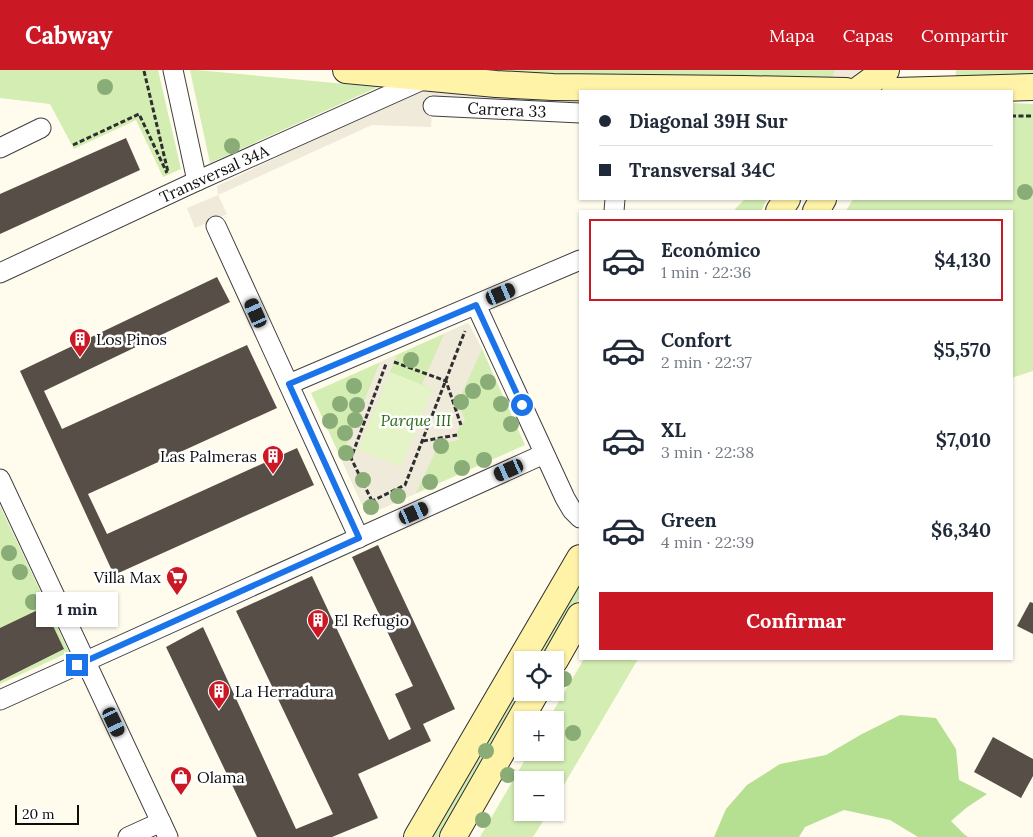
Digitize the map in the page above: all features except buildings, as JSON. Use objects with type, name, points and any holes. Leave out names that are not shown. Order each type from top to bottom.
[{"type":"main road","points":[[346,70],[496,84],[552,87],[745,90]]},
{"type":"main road","points":[[858,90],[886,70]]},
{"type":"main road","points":[[892,90],[915,70]]},
{"type":"main road","points":[[930,90],[1033,87]]},
{"type":"main road","points":[[418,837],[579,560]]},
{"type":"main road","points":[[560,651],[579,618]]},
{"type":"main road","points":[[453,837],[531,701]]},
{"type":"street","points":[[173,70],[197,181]]},
{"type":"street","name":"Transversal 34A","points":[[0,273],[197,181],[429,77]]},
{"type":"street","name":"Carrera 33","points":[[433,106],[579,113]]},
{"type":"street","points":[[0,148],[41,128]]},
{"type":"street","points":[[216,226],[359,538]]},
{"type":"street","points":[[289,384],[579,260]]},
{"type":"street","points":[[476,305],[565,498],[579,517]]},
{"type":"street","points":[[0,700],[544,454]]},
{"type":"street","points":[[0,479],[164,830],[128,837]]},
{"type":"path","points":[[73,145],[139,114],[170,180],[144,71]]},
{"type":"path","points":[[1013,116],[1033,116]]},
{"type":"path","points":[[359,507],[405,485],[468,324]]},
{"type":"path","points":[[372,501],[350,458],[387,359],[446,381]]},
{"type":"path","points":[[446,381],[461,425]]},
{"type":"path","points":[[422,441],[458,435]]},
{"type":"green space","points":[[0,70],[158,70],[181,169],[163,177],[136,120],[74,149],[50,104],[0,98]]},
{"type":"green space","points":[[190,70],[196,70],[378,87],[210,163]]},
{"type":"green space","points":[[463,70],[836,70],[831,80],[616,79]]},
{"type":"green space","points":[[956,70],[1033,70],[1033,77],[955,81]]},
{"type":"green space","points":[[1013,103],[1033,104],[1033,371],[1013,377],[1013,210],[847,210],[852,200],[1013,200]]},
{"type":"green space","points":[[744,200],[766,200],[762,210],[735,209]]},
{"type":"green space","name":"Parque III","points":[[468,323],[482,349],[525,445],[367,515],[311,393]]},
{"type":"green space","points":[[390,372],[433,389],[402,468],[358,450]]},
{"type":"green space","points":[[0,506],[69,652],[0,684]]},
{"type":"green space","points":[[579,581],[579,599],[548,651],[538,651]]},
{"type":"green space","points":[[583,660],[637,660],[564,785],[564,771],[518,771],[524,761],[564,761],[564,711],[553,711],[559,701],[564,701],[564,693]]},
{"type":"green space","points":[[514,693],[514,701],[517,701],[442,837],[432,837]]},
{"type":"green space","points":[[900,715],[936,718],[956,749],[959,780],[987,794],[951,821],[968,837],[918,837],[890,820],[844,810],[805,827],[799,837],[714,837],[726,809],[747,785],[780,764],[826,755]]},
{"type":"green space","points":[[514,779],[514,821],[543,821],[533,837],[480,837]]},
{"type":"shaded area","points":[[836,70],[866,70],[856,80],[831,80]]},
{"type":"shaded area","points":[[414,91],[579,100],[579,109],[433,101],[431,127],[372,125],[218,195],[217,186]]},
{"type":"shaded area","points":[[218,195],[227,214],[195,228],[187,208]]},
{"type":"shaded area","points":[[468,323],[482,349],[458,402],[465,421],[458,430],[459,440],[439,444],[416,493],[367,515],[341,458],[380,362],[397,355],[358,450],[401,467],[433,389],[422,384],[444,334]]},
{"type":"place","name":"Los Pinos","points":[[80,358]]},
{"type":"place","name":"Las Palmeras","points":[[273,475]]},
{"type":"place","name":"Villa Max","points":[[177,596]]},
{"type":"place","name":"El Refugio","points":[[318,639]]},
{"type":"place","name":"La Herradura","points":[[219,710]]},
{"type":"place","name":"Olama","points":[[181,796]]},
{"type":"route","points":[[77,665],[359,538],[289,384],[476,305],[522,405]]}]
